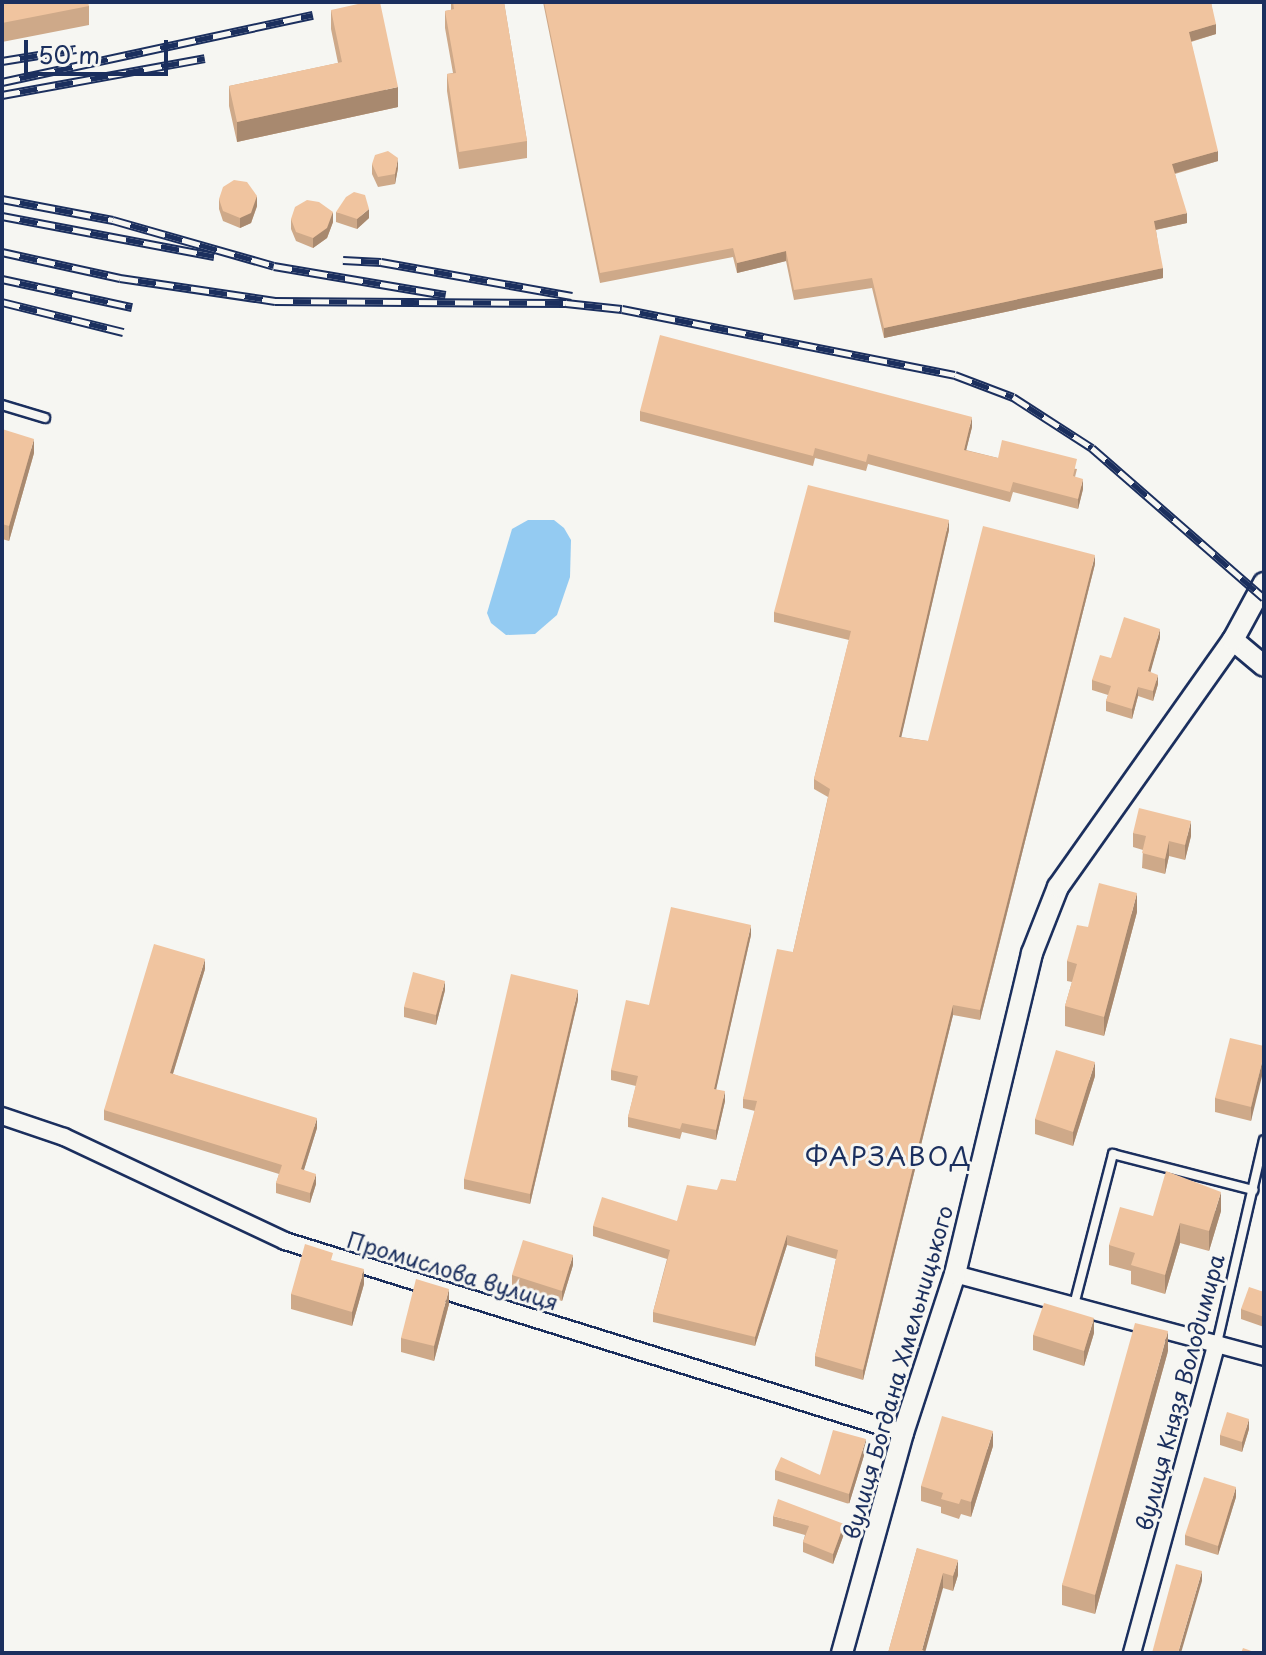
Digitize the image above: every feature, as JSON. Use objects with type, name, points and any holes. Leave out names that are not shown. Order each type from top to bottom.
[{"type":"street","name":"вулиця Богдана Хмельницького","points":[[842,1653],[903,1433],[955,1274],[1032,953],[1058,887],[1233,640],[1264,583]]},
{"type":"street","points":[[1233,640],[1264,666]]},
{"type":"street","name":"Промислова вулиця","points":[[2,1116],[64,1137],[285,1241],[903,1433]]},
{"type":"street","points":[[955,1274],[1264,1357]]},
{"type":"street","name":"вулиця Князя Володимира","points":[[1132,1653],[1217,1343]]},
{"type":"lane","points":[[2,405],[45,418]]},
{"type":"lane","name":"вулиця Князя Володимира","points":[[1217,1343],[1264,1140]]},
{"type":"lane","points":[[1074,1305],[1113,1154],[1253,1190]]},
{"type":"water","points":[[528,520],[554,520],[564,528],[571,540],[570,577],[557,615],[535,634],[506,635],[491,623],[487,613],[512,529]]},
{"type":"building","points":[[2,2],[88,2],[89,6],[2,23]]},
{"type":"building","points":[[380,2],[398,87],[237,122],[229,86],[342,62],[331,10]]},
{"type":"building","points":[[453,2],[504,2],[527,141],[459,152],[447,74],[456,73],[445,11],[454,9]]},
{"type":"building","points":[[544,2],[1211,2],[1216,24],[1189,32],[1218,151],[1172,164],[1187,213],[1154,221],[1163,268],[884,328],[872,278],[794,290],[786,251],[737,263],[733,248],[600,273]]},
{"type":"building","points":[[388,151],[398,158],[395,174],[378,177],[372,164],[375,155]]},
{"type":"building","points":[[234,180],[247,182],[257,196],[251,213],[240,218],[223,211],[219,199],[223,187]]},
{"type":"building","points":[[354,192],[365,195],[369,209],[357,219],[336,212],[346,197]]},
{"type":"building","points":[[307,200],[319,202],[333,212],[327,228],[313,238],[296,232],[291,219],[295,207]]},
{"type":"building","points":[[660,335],[972,417],[964,450],[998,458],[1002,440],[1077,459],[1073,476],[1083,479],[1078,499],[1013,482],[1010,492],[868,454],[866,462],[815,448],[813,456],[640,411]]},
{"type":"building","points":[[2,429],[34,439],[9,526],[2,524]]},
{"type":"building","points":[[808,485],[949,520],[899,737],[928,741],[983,526],[1095,555],[980,1010],[953,1005],[863,1370],[815,1356],[838,1250],[787,1235],[755,1337],[653,1312],[670,1250],[593,1226],[602,1197],[677,1221],[687,1185],[717,1190],[721,1179],[736,1181],[757,1101],[743,1099],[777,949],[793,952],[830,789],[814,779],[851,631],[774,612]]},
{"type":"building","points":[[1124,617],[1160,629],[1148,671],[1158,675],[1153,691],[1138,687],[1132,709],[1106,701],[1111,686],[1092,680],[1100,655],[1111,658]]},
{"type":"building","points":[[1139,808],[1191,821],[1185,845],[1169,841],[1165,859],[1142,853],[1146,836],[1133,833]]},
{"type":"building","points":[[1099,883],[1137,893],[1104,1017],[1065,1006],[1077,964],[1067,961],[1077,925],[1088,927]]},
{"type":"building","points":[[671,907],[751,925],[714,1089],[725,1091],[716,1130],[682,1123],[680,1129],[628,1117],[638,1076],[611,1070],[626,1000],[649,1005]]},
{"type":"building","points":[[154,944],[205,959],[170,1073],[317,1118],[301,1169],[316,1174],[310,1193],[276,1183],[282,1165],[104,1110]]},
{"type":"building","points":[[413,972],[445,981],[436,1015],[404,1007]]},
{"type":"building","points":[[511,974],[578,990],[530,1194],[464,1179]]},
{"type":"building","points":[[1230,1038],[1264,1046],[1251,1107],[1215,1098]]},
{"type":"building","points":[[1056,1050],[1095,1062],[1073,1132],[1035,1119]]},
{"type":"building","points":[[1166,1171],[1221,1192],[1209,1231],[1180,1223],[1165,1275],[1131,1265],[1135,1253],[1109,1245],[1120,1207],[1153,1216]]},
{"type":"building","points":[[523,1240],[573,1255],[562,1291],[512,1275]]},
{"type":"building","points":[[305,1244],[333,1253],[331,1260],[364,1269],[352,1312],[291,1294]]},
{"type":"building","points":[[416,1279],[449,1289],[434,1346],[401,1338]]},
{"type":"building","points":[[1249,1287],[1264,1292],[1264,1317],[1241,1309]]},
{"type":"building","points":[[1044,1303],[1094,1318],[1084,1351],[1033,1335]]},
{"type":"building","points":[[1135,1323],[1168,1331],[1095,1595],[1062,1585]]},
{"type":"building","points":[[1227,1412],[1249,1419],[1242,1442],[1220,1435]]},
{"type":"building","points":[[942,1416],[993,1431],[971,1502],[961,1499],[959,1504],[941,1499],[943,1493],[921,1486]]},
{"type":"building","points":[[833,1430],[866,1439],[849,1494],[775,1470],[781,1457],[820,1475]]},
{"type":"building","points":[[1204,1477],[1236,1487],[1218,1546],[1185,1535]]},
{"type":"building","points":[[778,1499],[844,1524],[833,1554],[803,1542],[809,1526],[773,1516]]},
{"type":"building","points":[[917,1548],[958,1560],[953,1576],[943,1573],[922,1650],[930,1653],[888,1653]]},
{"type":"building","points":[[1176,1564],[1202,1571],[1178,1653],[1152,1653]]},
{"type":"railway","points":[[2,82],[313,15]]},
{"type":"railway","points":[[2,61],[76,49]]},
{"type":"railway","points":[[2,95],[205,58]]},
{"type":"railway","points":[[2,199],[113,220],[274,266],[446,295]]},
{"type":"railway","points":[[2,216],[214,256]]},
{"type":"railway","points":[[2,252],[120,278],[275,301],[566,303],[622,309],[955,375],[1013,397],[1092,448],[1264,598]]},
{"type":"railway","points":[[343,260],[381,262],[572,296]]},
{"type":"railway","points":[[2,279],[132,307]]},
{"type":"railway","points":[[2,302],[123,332]]},
{"type":"district","name":"ФАРЗАВОД","points":[[889,1156]]}]
